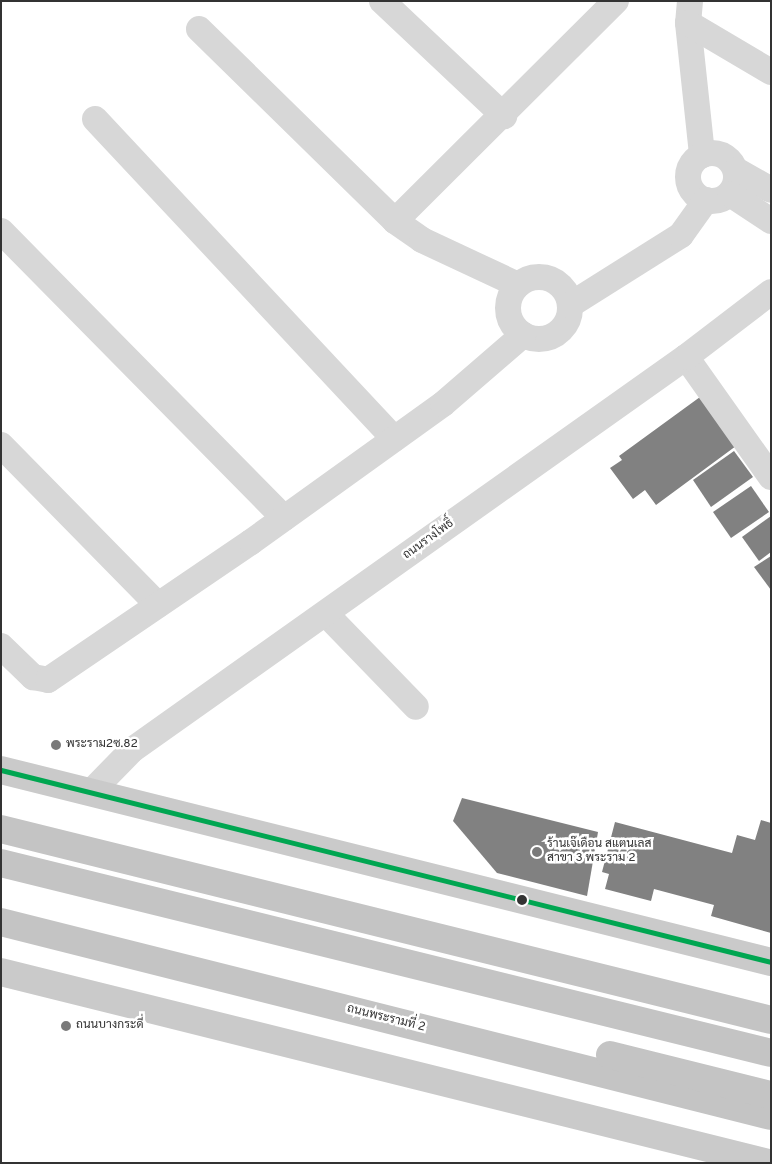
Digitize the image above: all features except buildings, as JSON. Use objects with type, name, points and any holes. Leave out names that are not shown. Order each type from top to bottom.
[{"type":"highway","points":[[1,829],[771,1020]]},
{"type":"highway","points":[[1,863],[771,1053]]},
{"type":"highway","points":[[1,907],[771,1095]]},
{"type":"highway","name":"ถนนพระรามที่ 2","points":[[1,922],[771,1116]]},
{"type":"main road","points":[[1,770],[771,962]]},
{"type":"main road","points":[[2,976],[768,1163]]},
{"type":"street","points":[[382,1],[504,116]]},
{"type":"street","points":[[395,221],[504,116],[609,4]]},
{"type":"street","points":[[689,12],[771,72]]},
{"type":"street","points":[[689,12],[702,155]]},
{"type":"street","points":[[199,29],[395,221],[422,240],[518,285]]},
{"type":"street","points":[[95,119],[394,439]]},
{"type":"street","points":[[570,305],[680,235],[724,188],[726,157],[710,152],[702,155],[690,166],[688,174],[692,191],[724,188],[771,190]]},
{"type":"street","points":[[724,188],[771,221]]},
{"type":"street","points":[[1,231],[284,518]]},
{"type":"street","points":[[535,277],[554,281],[562,287],[570,305],[570,314],[560,331],[542,339],[523,335],[516,329],[508,312],[512,292],[518,285],[535,277]]},
{"type":"street","name":"ถนนรางโพธิ์","points":[[91,792],[132,750],[686,357],[771,292]]},
{"type":"street","points":[[1,646],[33,677],[48,680],[284,518],[443,404],[523,335]]},
{"type":"street","points":[[686,357],[771,477]]},
{"type":"street","points":[[1,445],[158,605]]},
{"type":"street","points":[[326,614],[416,707]]},
{"type":"transit line","points":[[1,770],[771,962]]},
{"type":"place","name":"พระราม2ซ.82","points":[[56,745]]},
{"type":"place","name":"ร้านเจ๊เดือน สแตนเลส สาขา 3 พระราม 2","points":[[537,852]]},
{"type":"place","name":"ถนนบางกระดี่","points":[[66,1026]]}]
